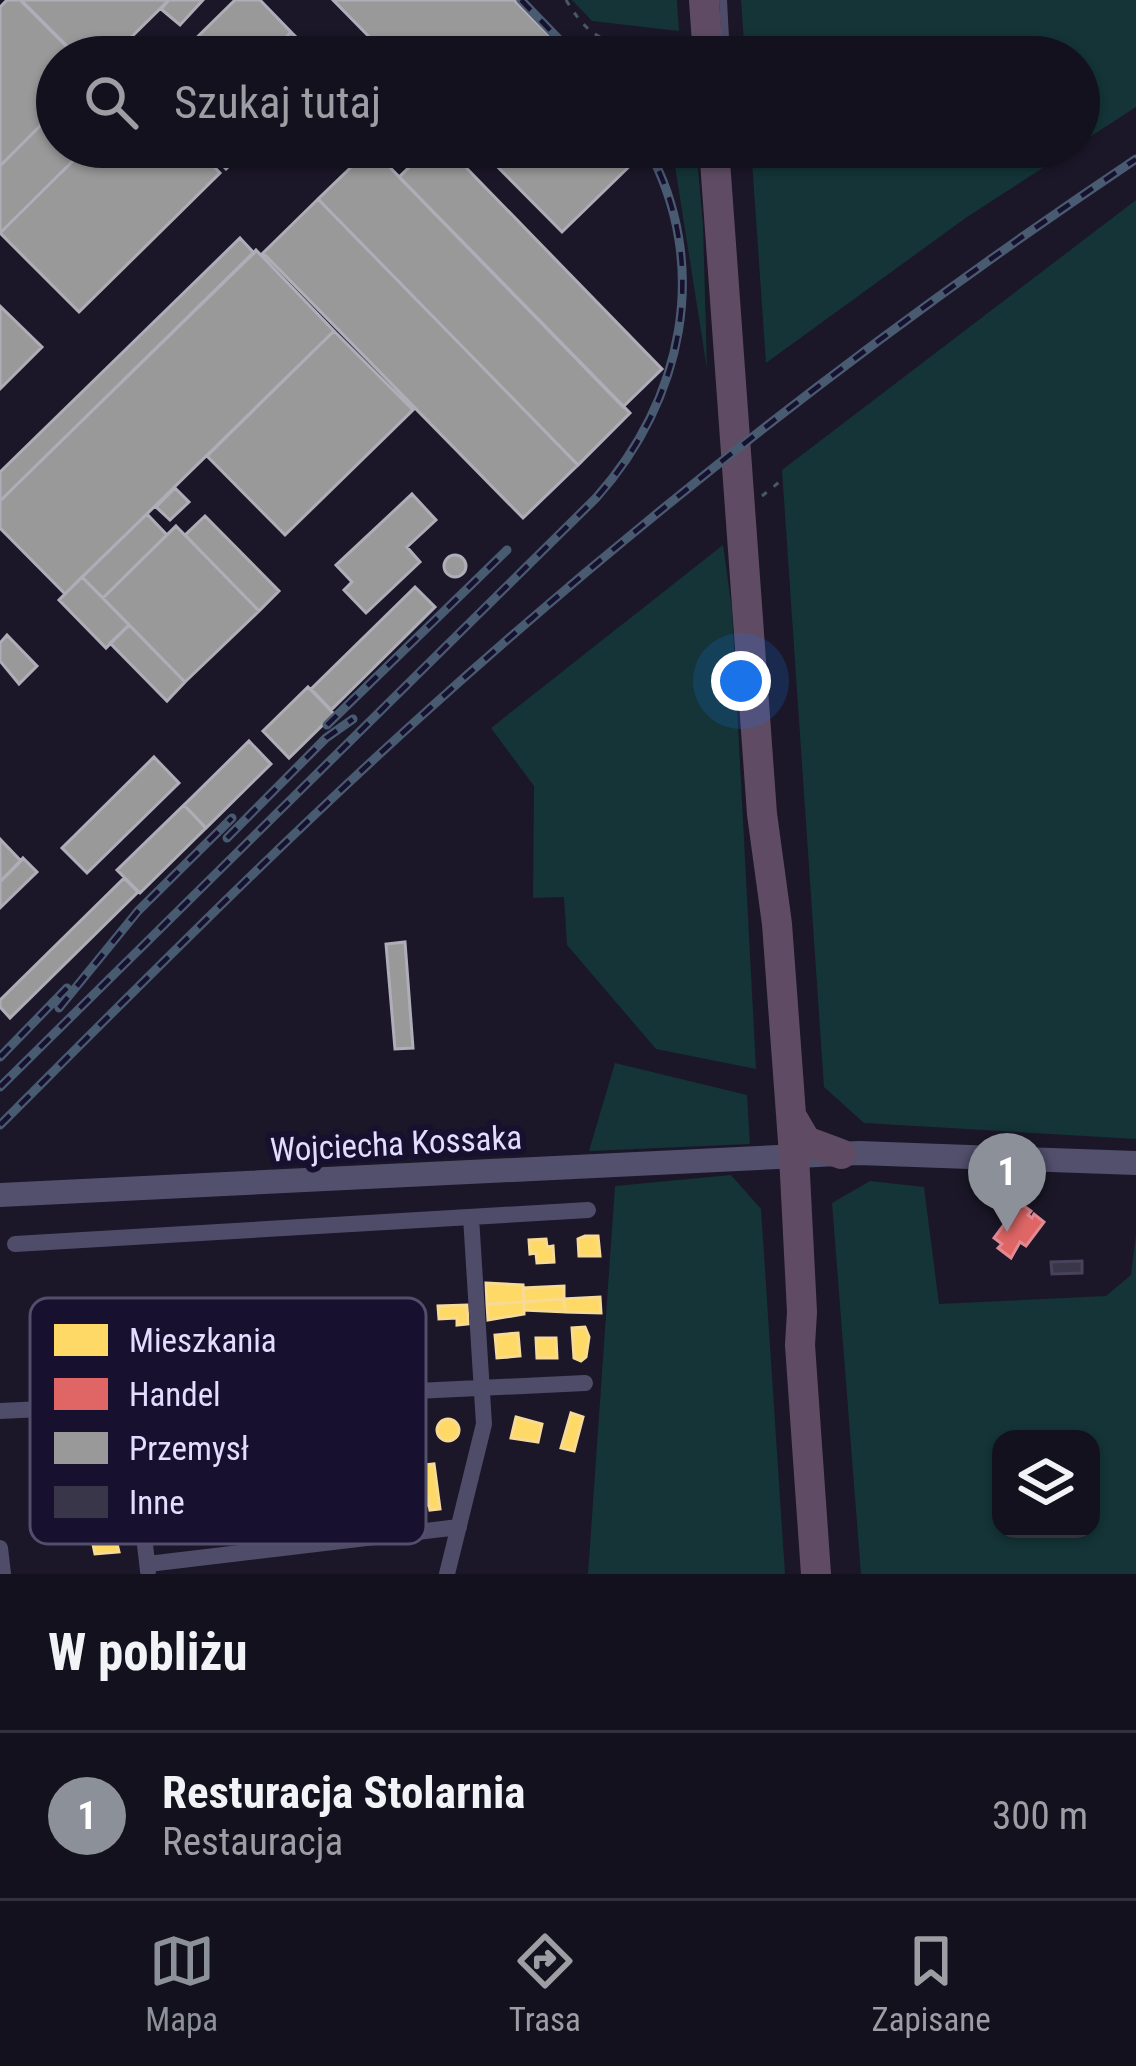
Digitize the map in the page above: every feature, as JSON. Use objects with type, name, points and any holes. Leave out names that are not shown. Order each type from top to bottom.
[{"type":"highway","points":[[704,0],[711,36]]},
{"type":"highway","points":[[716,168],[762,814],[777,924],[791,1115],[790,1165]]},
{"type":"highway","points":[[762,814],[759,871],[802,1312],[800,1345],[816,1574]]},
{"type":"highway","points":[[791,1115],[806,1142],[835,1154]]},
{"type":"highway","points":[[790,1165],[835,1154]]},
{"type":"street","points":[[835,1154],[1136,1163]]},
{"type":"street","name":"Wojciecha Kossaka","points":[[0,1195],[790,1165]]},
{"type":"street","points":[[15,1244],[588,1210]]},
{"type":"street","points":[[447,1574],[483,1432],[472,1217]]},
{"type":"street","points":[[426,1391],[585,1383]]},
{"type":"street","points":[[0,1411],[30,1410]]},
{"type":"street","points":[[426,1532],[460,1528]]},
{"type":"street","points":[[148,1569],[338,1544]]},
{"type":"street","points":[[0,1548],[3,1574]]},
{"type":"lane","points":[[717,36],[723,0]]},
{"type":"path","points":[[566,0],[595,36]]},
{"type":"green space","points":[[572,0],[677,0],[679,31],[592,21]]},
{"type":"green space","points":[[741,0],[1136,0],[1136,107],[1100,130],[1100,36],[744,36]]},
{"type":"green space","points":[[675,168],[698,168],[707,369]]},
{"type":"green space","points":[[752,168],[1043,168],[967,217],[766,363]]},
{"type":"green space","points":[[1136,200],[1136,1139],[864,1123],[824,1087],[782,470]]},
{"type":"green space","points":[[723,545],[732,610],[756,1069],[656,1049],[567,945],[564,897],[533,898],[534,786],[491,728]]},
{"type":"green space","points":[[615,1063],[747,1095],[750,1144],[589,1151]]},
{"type":"green space","points":[[731,1175],[761,1209],[785,1574],[588,1574],[615,1186]]},
{"type":"green space","points":[[870,1181],[924,1187],[939,1304],[1106,1296],[1131,1275],[1136,1234],[1136,1574],[861,1574],[832,1203]]},
{"type":"building: Mieszkania","points":[[598,1236],[600,1256],[579,1256],[578,1239]]},
{"type":"building: Mieszkania","points":[[546,1239],[547,1247],[553,1246],[554,1262],[537,1263],[536,1253],[530,1254],[529,1240]]},
{"type":"building: Mieszkania","points":[[486,1283],[523,1285],[524,1302],[487,1304]]},
{"type":"building: Mieszkania","points":[[564,1286],[564,1299],[524,1302],[523,1288]]},
{"type":"building: Mieszkania","points":[[600,1297],[601,1313],[565,1312],[564,1299]]},
{"type":"building: Mieszkania","points":[[564,1299],[565,1312],[524,1310],[524,1302]]},
{"type":"building: Mieszkania","points":[[524,1302],[524,1314],[488,1320],[487,1304]]},
{"type":"building: Mieszkania","points":[[467,1305],[468,1324],[457,1325],[457,1318],[439,1319],[438,1306]]},
{"type":"building: Mieszkania","points":[[585,1327],[589,1337],[581,1361],[574,1358],[572,1328]]},
{"type":"building: Mieszkania","points":[[518,1333],[520,1356],[497,1358],[495,1335]]},
{"type":"building: Mieszkania","points":[[536,1338],[556,1338],[557,1358],[537,1358]]},
{"type":"building: Mieszkania","points":[[571,1413],[583,1417],[574,1451],[561,1448]]},
{"type":"building: Mieszkania","points":[[516,1417],[542,1424],[538,1442],[511,1438]]},
{"type":"building: Mieszkania","points":[[448,1419],[459,1430],[448,1441],[437,1430]]},
{"type":"building: Mieszkania","points":[[434,1464],[440,1509],[430,1510],[426,1465]]},
{"type":"building: Mieszkania","points":[[93,1544],[117,1544],[119,1552],[95,1554]]},
{"type":"building: Handel","points":[[1020,1203],[1031,1211],[1028,1215],[1044,1222],[1026,1246],[1020,1242],[1011,1258],[994,1238]]},
{"type":"building: Przemysł","points":[[7,0],[20,0],[56,36],[36,36],[36,130],[0,166],[0,7]]},
{"type":"building: Przemysł","points":[[21,0],[169,0],[132,36],[57,36]]},
{"type":"building: Przemysł","points":[[169,0],[203,0],[180,25],[161,9]]},
{"type":"building: Przemysł","points":[[235,0],[260,0],[291,32],[287,36],[198,36]]},
{"type":"building: Przemysł","points":[[333,0],[514,0],[550,36],[368,36]]},
{"type":"building: Przemysł","points":[[36,130],[36,168],[66,168],[0,233],[0,166]]},
{"type":"building: Przemysł","points":[[66,168],[215,168],[220,173],[79,312],[0,233]]},
{"type":"building: Przemysł","points":[[350,168],[391,168],[630,413],[578,465],[318,199]]},
{"type":"building: Przemysł","points":[[408,168],[466,168],[662,369],[623,407],[399,177]]},
{"type":"building: Przemysł","points":[[499,168],[628,168],[562,232]]},
{"type":"building: Przemysł","points":[[318,199],[578,465],[523,518],[263,253]]},
{"type":"building: Przemysł","points":[[240,238],[254,253],[0,501],[0,472]]},
{"type":"building: Przemysł","points":[[256,250],[334,331],[65,594],[0,528],[0,501]]},
{"type":"building: Przemysł","points":[[0,306],[42,347],[0,389]]},
{"type":"building: Przemysł","points":[[334,331],[413,410],[285,535],[207,456]]},
{"type":"building: Przemysł","points":[[175,488],[189,502],[170,520],[156,507]]},
{"type":"building: Przemysł","points":[[412,494],[436,520],[407,547],[420,562],[366,613],[344,590],[352,582],[336,565]]},
{"type":"building: Przemysł","points":[[147,514],[167,535],[103,598],[82,577]]},
{"type":"building: Przemysł","points":[[205,516],[279,591],[259,611],[185,535]]},
{"type":"building: Przemysł","points":[[176,526],[259,611],[185,682],[103,598]]},
{"type":"building: Przemysł","points":[[455,555],[466,566],[455,577],[444,566]]},
{"type":"building: Przemysł","points":[[82,577],[129,625],[106,648],[59,600]]},
{"type":"building: Przemysł","points":[[415,587],[435,607],[331,710],[311,689]]},
{"type":"building: Przemysł","points":[[129,625],[185,682],[167,701],[110,643]]},
{"type":"building: Przemysł","points":[[7,635],[37,666],[19,684],[0,661],[0,643]]},
{"type":"building: Przemysł","points":[[308,687],[334,714],[289,758],[263,731]]},
{"type":"building: Przemysł","points":[[249,741],[271,764],[206,828],[184,805]]},
{"type":"building: Przemysł","points":[[154,757],[179,783],[87,873],[62,848]]},
{"type":"building: Przemysł","points":[[184,805],[206,828],[140,893],[117,870]]},
{"type":"building: Przemysł","points":[[0,839],[21,861],[0,882]]},
{"type":"building: Przemysł","points":[[23,858],[37,872],[0,908],[0,882]]},
{"type":"building: Przemysł","points":[[124,878],[138,892],[10,1018],[0,1000]]},
{"type":"building: Przemysł","points":[[405,942],[413,1048],[395,1049],[386,944]]},
{"type":"building: Inne","points":[[1082,1261],[1082,1273],[1052,1274],[1051,1262]]},
{"type":"railway","points":[[521,0],[556,36]]},
{"type":"railway","points":[[0,1125],[319,810],[598,562],[862,353],[1136,159]]},
{"type":"railway","points":[[0,1087],[596,498],[626,460],[668,375],[678,330],[679,238],[656,168]]},
{"type":"railway","points":[[327,725],[507,550]]},
{"type":"railway","points":[[227,838],[326,738],[353,719]]},
{"type":"railway","points":[[59,1008],[138,911],[232,818]]},
{"type":"railway","points":[[0,1057],[67,988]]},
{"type":"place","name":"Resturacja Stolarnia","points":[[1007,1232]]}]
